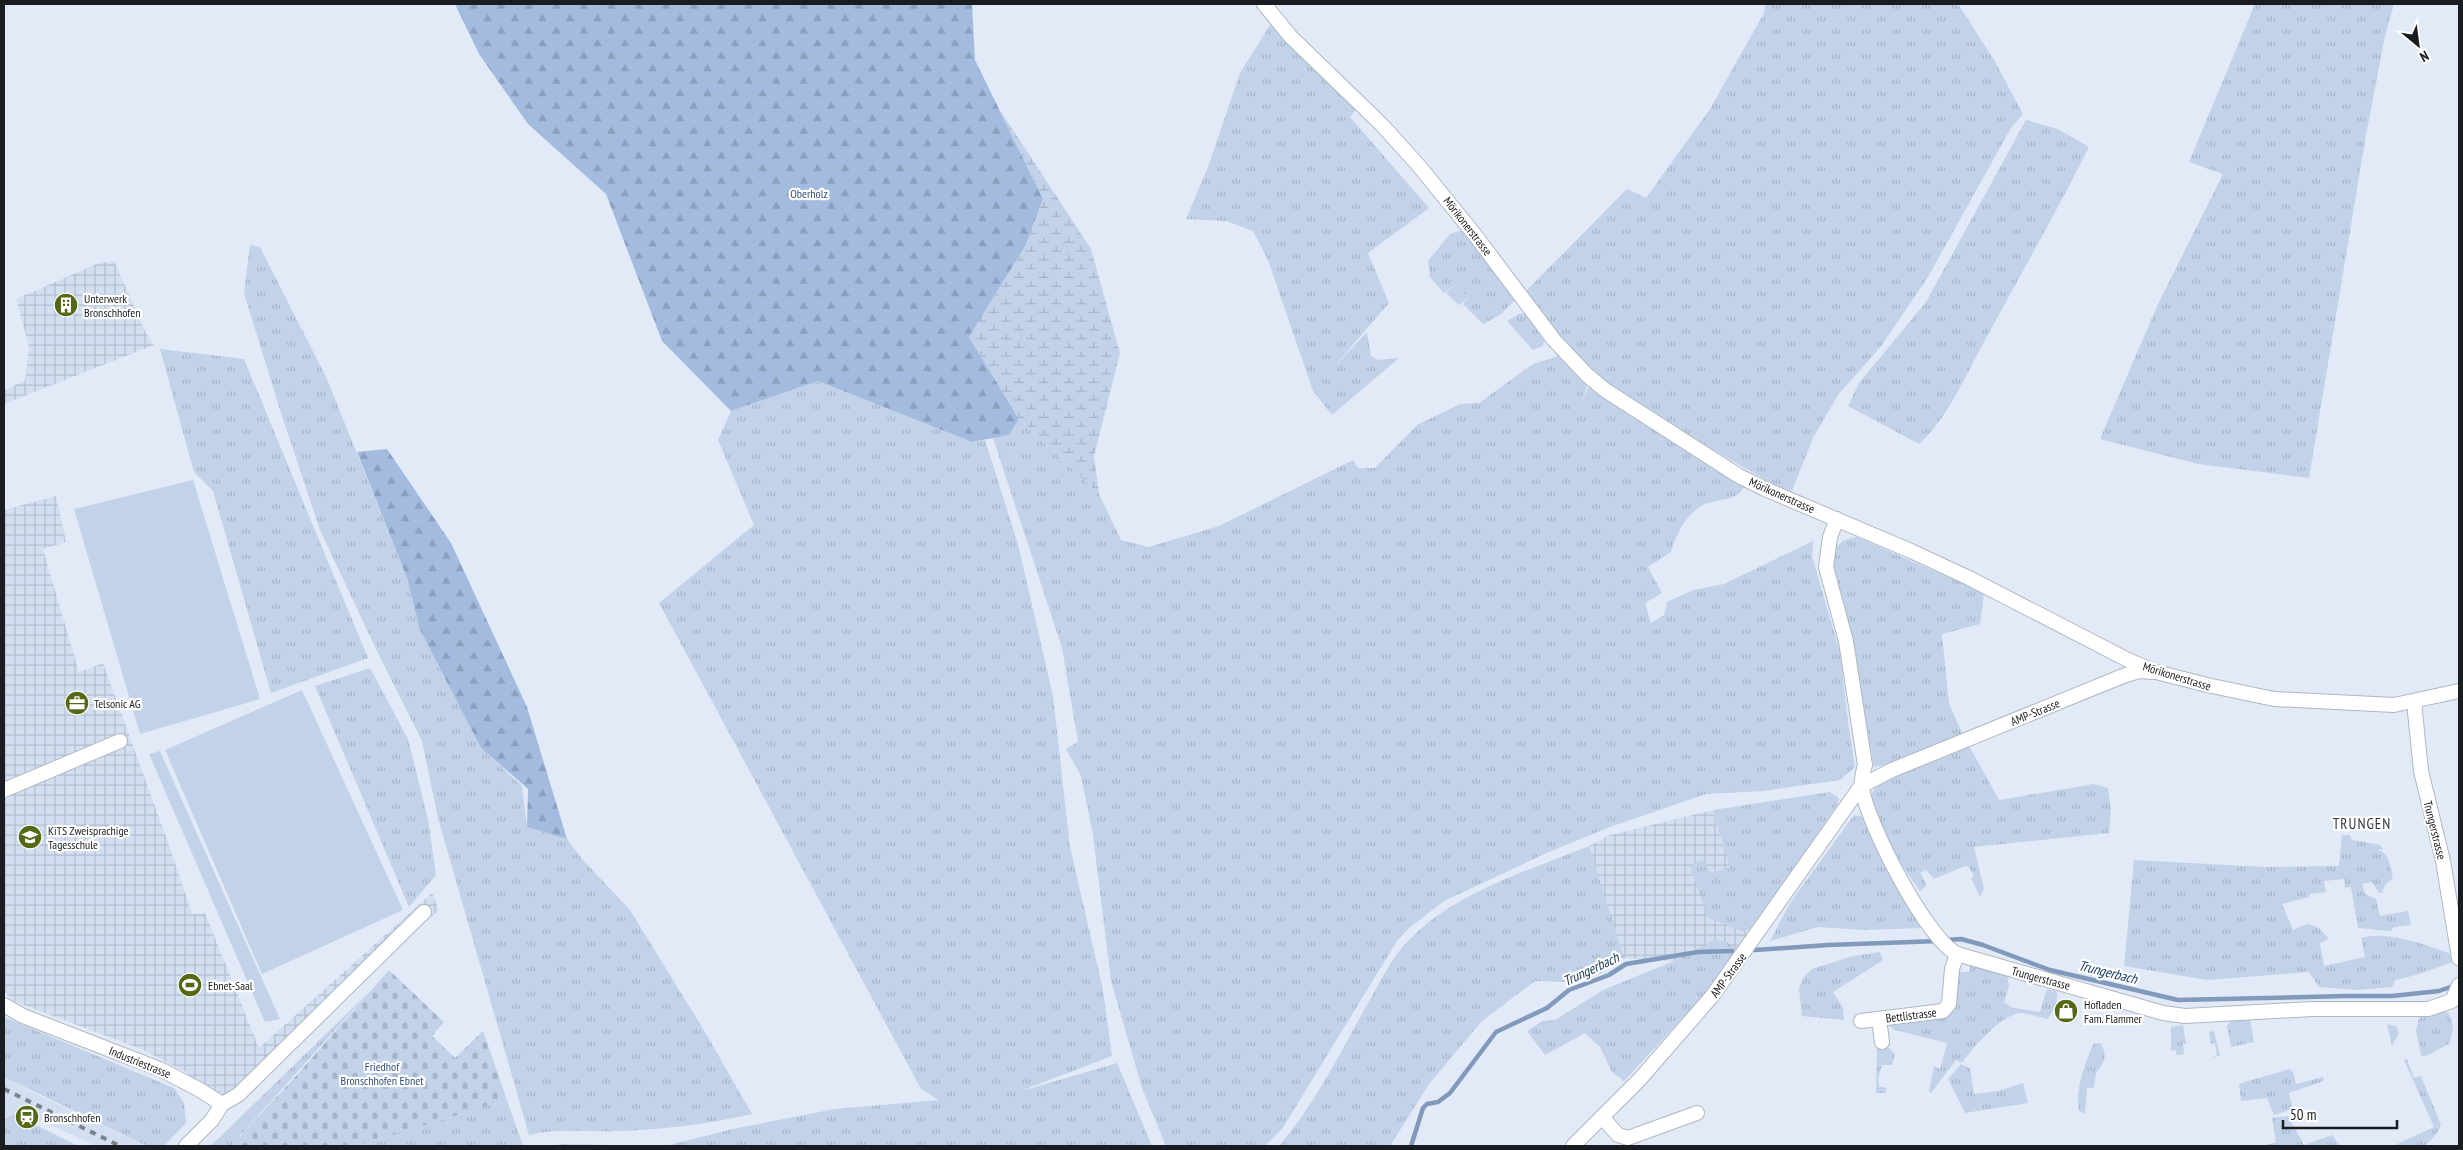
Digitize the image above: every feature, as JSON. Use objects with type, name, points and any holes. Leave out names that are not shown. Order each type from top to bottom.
[{"type":"street","name":"Mörikonerstrasse","points":[[1264,4],[1297,43],[1382,125],[1419,166],[1475,235],[1554,340],[1587,375],[1623,402],[1739,476],[1969,578],[2128,660],[2156,672],[2245,694],[2274,699],[2377,706],[2414,702],[2459,691]]},
{"type":"street","name":"AMP-Strasse","points":[[1573,1146],[1673,1043],[1713,995],[1861,786],[1865,765],[1846,641],[1826,568],[1830,537],[1837,519]]},
{"type":"street","name":"AMP-Strasse","points":[[1861,786],[1892,770],[2123,676],[2139,672],[2156,672]]},
{"type":"street","name":"Trungerstrasse","points":[[2414,702],[2421,772],[2443,861],[2459,957]]},
{"type":"street","points":[[4,790],[120,741]]},
{"type":"street","points":[[1861,786],[1867,812],[1885,852],[1934,933],[1952,952]]},
{"type":"street","points":[[186,1146],[212,1120],[222,1104],[238,1095],[424,912]]},
{"type":"street","name":"Trungerstrasse","points":[[1952,952],[2163,1013],[2185,1016],[2312,1009],[2428,1009],[2446,1004],[2457,991]]},
{"type":"street","name":"Bettlistrasse","points":[[1860,1020],[1943,1011],[1949,1004],[1952,952]]},
{"type":"street","name":"Industriestrasse","points":[[4,1005],[23,1016],[162,1070],[222,1104]]},
{"type":"street","name":"Bettlistrasse","points":[[1879,1019],[1882,1042]]},
{"type":"street","points":[[1602,1117],[1618,1134],[1628,1138],[1696,1113]]},
{"type":"shaded area","points":[[114,261],[146,333],[154,345],[4,404],[4,390],[25,381],[29,346],[16,299],[99,263]]},
{"type":"shaded area","points":[[56,496],[66,542],[43,549],[79,672],[103,663],[192,914],[205,913],[259,1048],[432,893],[439,910],[366,972],[216,1112],[186,1072],[141,1049],[16,1002],[4,992],[4,510]]},
{"type":"shaded area","points":[[1713,810],[1731,868],[1710,873],[1692,864],[1753,928],[1739,953],[1674,961],[1622,958],[1589,846],[1610,835]]},
{"type":"shaded area","points":[[4,1077],[146,1146],[96,1146],[40,1120],[35,1129],[4,1115]]},
{"type":"green space","name":"Oberholz","points":[[455,4],[972,4],[975,60],[1043,199],[1026,245],[969,337],[1019,419],[1009,435],[972,442],[818,381],[731,411],[662,341],[606,194],[528,124],[479,54]]},
{"type":"green space","points":[[1765,4],[1958,4],[1994,60],[2023,114],[2011,128],[1928,277],[1882,345],[1838,395],[1813,438],[1792,491],[1771,483],[1660,419],[1608,383],[1569,349],[1525,292],[1627,189],[1646,198],[1710,109],[1764,13]]},
{"type":"green space","points":[[2255,4],[2394,4],[2385,36],[2366,135],[2309,478],[2198,464],[2100,439],[2158,304],[2223,174],[2189,162]]},
{"type":"green space","points":[[1270,25],[1357,109],[1350,117],[1429,208],[1368,253],[1389,303],[1333,368],[1367,332],[1371,356],[1378,360],[1399,358],[1332,415],[1313,391],[1268,260],[1253,231],[1226,221],[1186,219],[1208,167],[1240,73]]},
{"type":"green space","points":[[998,107],[1091,249],[1120,353],[1094,456],[1099,494],[1019,419],[969,337],[1026,245],[1043,199]]},
{"type":"green space","points":[[2026,120],[2058,129],[2089,147],[2051,221],[1955,396],[1939,422],[1919,444],[1848,406],[1859,383],[1926,302]]},
{"type":"green space","points":[[1462,230],[1515,300],[1500,315],[1483,324],[1463,304],[1468,298],[1455,285],[1444,293],[1430,277],[1428,261],[1450,234]]},
{"type":"green space","points":[[250,245],[260,247],[327,379],[407,578],[420,630],[481,748],[522,786],[527,827],[567,839],[582,859],[630,910],[705,1032],[752,1114],[702,1124],[667,1128],[616,1131],[561,1131],[529,1135],[438,818],[422,741],[320,530],[281,413],[244,293]]},
{"type":"green space","points":[[1455,285],[1468,298],[1459,305],[1446,293]]},
{"type":"green space","points":[[1525,313],[1544,341],[1543,346],[1533,350],[1507,321],[1518,314]]},
{"type":"green space","points":[[160,349],[244,359],[368,658],[271,693],[213,491],[194,472]]},
{"type":"green space","points":[[1558,356],[1587,386],[1581,403],[1590,384],[1745,484],[1738,494],[1706,504],[1695,510],[1682,526],[1671,552],[1648,567],[1662,593],[1645,603],[1651,623],[1664,615],[1667,602],[1693,590],[1724,584],[1813,541],[1812,556],[1840,652],[1855,767],[1840,780],[1763,791],[1706,794],[1610,827],[1551,851],[1444,901],[1409,928],[1397,941],[1282,1129],[1265,1146],[1166,1146],[1142,1088],[1111,981],[1093,835],[1081,776],[1066,749],[1078,742],[1062,648],[993,438],[1009,435],[1019,419],[1099,494],[1121,540],[1149,547],[1219,526],[1353,460],[1358,468],[1375,468],[1417,425],[1460,404],[1479,403],[1533,364]]},
{"type":"green space","points":[[818,381],[972,442],[985,440],[1018,544],[1053,696],[1070,847],[1103,990],[1112,1056],[1018,1092],[1117,1063],[1152,1146],[665,1146],[733,1129],[835,1109],[939,1100],[921,1089],[659,603],[754,525],[718,440],[731,411]]},
{"type":"green space","points":[[387,449],[451,543],[527,707],[567,839],[527,827],[528,789],[481,748],[420,630],[407,578],[357,452]]},
{"type":"green space","points":[[193,480],[260,699],[140,734],[74,509]]},
{"type":"green space","points":[[1857,537],[1984,593],[1980,624],[1942,634],[1949,704],[1963,735],[1905,761],[1874,767],[1846,611],[1830,553],[1844,540]]},
{"type":"green space","points":[[370,668],[408,739],[428,819],[436,875],[409,907],[315,686]]},
{"type":"green space","points":[[302,690],[403,910],[262,974],[165,750]]},
{"type":"green space","points":[[1967,742],[1999,800],[2094,784],[2108,788],[2111,810],[2109,833],[1974,847],[1984,889],[1980,897],[1971,878],[1974,876],[1969,867],[1965,866],[1934,879],[1926,870],[1920,873],[1927,885],[1920,891],[1891,850],[1871,795],[1880,779],[1948,756]]},
{"type":"green space","points":[[160,751],[280,1019],[265,1022],[149,754]]},
{"type":"green space","points":[[1830,792],[1839,798],[1837,805],[1753,928],[1741,931],[1709,918],[1690,868],[1692,864],[1703,860],[1710,873],[1730,867],[1713,810]]},
{"type":"green space","points":[[1854,815],[1861,816],[1866,822],[1924,928],[1864,930],[1818,927],[1770,941],[1790,903]]},
{"type":"green space","points":[[2342,835],[2350,835],[2352,840],[2380,845],[2383,849],[2378,850],[2388,858],[2393,878],[2385,885],[2382,893],[2379,893],[2372,882],[2362,884],[2365,894],[2376,899],[2380,916],[2408,911],[2411,925],[2394,927],[2391,931],[2358,928],[2351,887],[2345,888],[2344,879],[2324,881],[2326,892],[2310,894],[2309,897],[2282,904],[2293,930],[2307,924],[2319,928],[2329,939],[2320,943],[2324,966],[2365,957],[2361,938],[2371,936],[2405,939],[2429,946],[2449,953],[2453,962],[2395,980],[2392,987],[2359,990],[2319,987],[2309,972],[2207,980],[2124,966],[2134,860],[2265,867],[2339,866]]},
{"type":"green space","points":[[1589,846],[1624,957],[1600,974],[1569,982],[1535,981],[1482,1021],[1429,1084],[1390,1146],[1279,1146],[1305,1112],[1396,955],[1408,941],[1427,924],[1470,896],[1493,884]]},
{"type":"green space","points":[[1714,940],[1727,942],[1739,953],[1702,997],[1624,1081],[1612,1072],[1600,1047],[1585,1033],[1545,1055],[1527,1031],[1542,1021],[1555,1020],[1603,990],[1674,961]]},
{"type":"green space","points":[[1880,952],[1883,960],[1833,992],[1843,1008],[1844,1020],[1802,1016],[1799,988],[1804,977],[1812,969],[1853,956]]},
{"type":"green space","points":[[1970,965],[2007,973],[2009,987],[2004,1002],[2013,1008],[2040,1012],[2047,989],[2056,991],[2057,1001],[2048,1019],[2021,1013],[1997,1025],[1988,1032],[1962,1063],[1956,1060],[1931,1093],[1929,1092],[1934,1066],[1940,1069],[1947,1043],[1895,1030],[1887,1025],[1889,1023],[1937,1019],[1951,1014],[1955,1001],[1957,972],[1969,972]]},
{"type":"green space","name":"Friedhof Bronschhofen Ebnet","points":[[389,970],[444,1022],[432,1036],[455,1058],[483,1031],[507,1100],[356,1146],[231,1146],[296,1076]]},
{"type":"green space","points":[[369,992],[231,1146],[209,1146],[219,1138]]},
{"type":"green space","points":[[2445,1010],[2451,1018],[2453,1026],[2449,1044],[2424,1057],[2421,1055],[2416,1030],[2419,1018]]},
{"type":"green space","points":[[4,1017],[174,1088],[184,1103],[186,1123],[164,1146],[147,1146],[4,1077]]},
{"type":"green space","points":[[2250,1019],[2254,1042],[2231,1047],[2227,1026],[2231,1020]]},
{"type":"green space","points":[[2387,1024],[2396,1026],[2399,1033],[2392,1046]]},
{"type":"green space","points":[[2183,1025],[2186,1043],[2183,1044],[2184,1054],[2176,1055],[2176,1050],[2171,1051],[2171,1027]]},
{"type":"green space","points":[[2214,1031],[2220,1056],[2213,1057],[2217,1054],[2215,1043],[2211,1044],[2209,1032]]},
{"type":"green space","points":[[2101,1043],[2105,1058],[2096,1073],[2094,1088],[2087,1088],[2085,1114],[2079,1111],[2078,1094],[2080,1085],[2093,1044]]},
{"type":"green space","points":[[1887,1046],[1895,1054],[1892,1065],[1882,1065],[1878,1079],[1879,1086],[1886,1088],[1886,1093],[1876,1093],[1877,1048]]},
{"type":"green space","points":[[2407,1059],[2414,1078],[2421,1076],[2441,1125],[2438,1132],[2425,1146],[2395,1145],[2434,1127],[2404,1060]]},
{"type":"green space","points":[[1961,1064],[1970,1068],[1974,1094],[1998,1091],[2023,1083],[2028,1103],[1965,1113],[1948,1079]]},
{"type":"green space","points":[[2289,1069],[2293,1072],[2296,1084],[2323,1077],[2324,1081],[2289,1093],[2293,1109],[2274,1115],[2267,1098],[2241,1101],[2239,1084]]},
{"type":"green space","points":[[507,1100],[523,1146],[356,1146]]},
{"type":"green space","points":[[14,1114],[78,1146],[4,1146],[4,1119]]},
{"type":"green space","points":[[2288,1116],[2304,1145],[2332,1135],[2340,1146],[2259,1146],[2276,1143],[2272,1118]]},
{"type":"green space","points":[[563,1144],[665,1146],[550,1146]]},
{"type":"waterway","name":"Trungerbach","points":[[1946,940],[1961,939],[1983,945],[2050,970],[2178,1000],[2392,996],[2439,991],[2456,985]]},
{"type":"waterway","name":"Trungerbach","points":[[1755,950],[1939,941]]},
{"type":"waterway","name":"Trungerbach","points":[[1411,1146],[1423,1108],[1427,1104],[1438,1102],[1450,1093],[1496,1032],[1547,1008],[1569,990],[1609,975],[1626,964],[1698,952],[1732,951]]},
{"type":"railway","points":[[4,1089],[120,1146]]},
{"type":"place","name":"Unterwerk Bronschhofen","points":[[66,305]]},
{"type":"place","name":"Telsonic AG","points":[[77,703]]},
{"type":"place","name":"KiTS Zweisprachige Tagesschule","points":[[30,837]]},
{"type":"place","name":"Ebnet-Saal","points":[[190,985]]},
{"type":"place","name":"Hofladen Fam. Flammer","points":[[2066,1011]]},
{"type":"place","name":"Bronschhofen","points":[[27,1117]]},
{"type":"district","name":"TRUNGEN","points":[[2362,823]]}]
